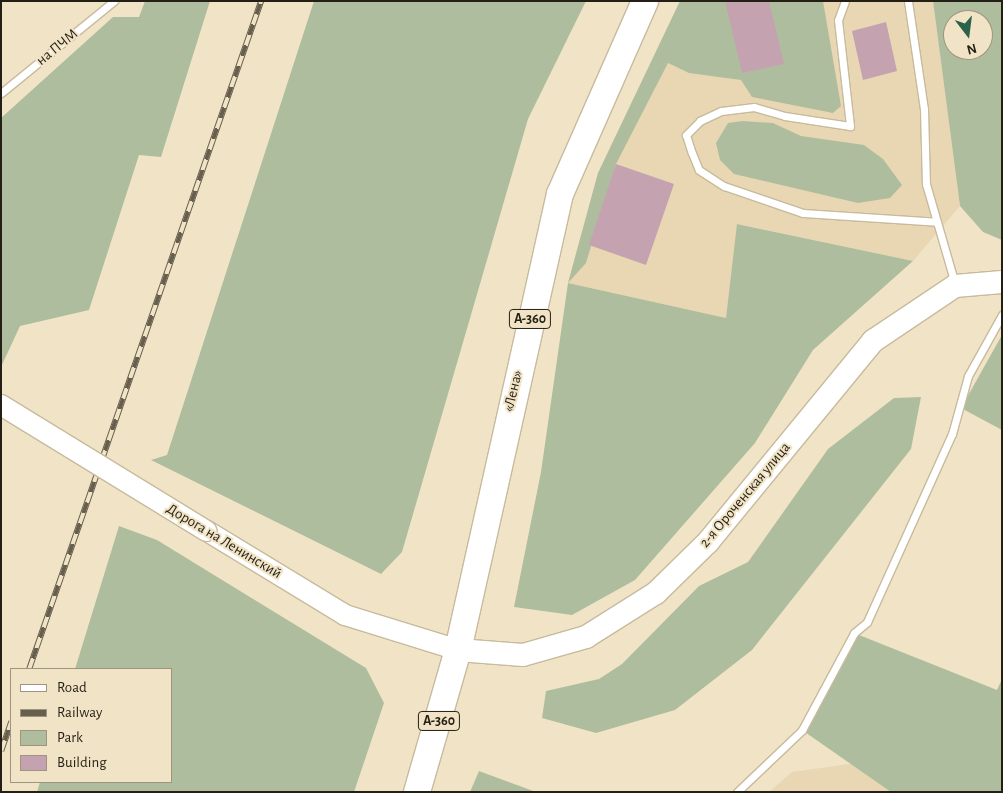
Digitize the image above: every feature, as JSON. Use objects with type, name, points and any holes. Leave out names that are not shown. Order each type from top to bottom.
[{"type":"highway","name":"«Лена»","points":[[417,792],[458,650],[514,386],[560,194],[645,1]]},
{"type":"main road","name":"2-я Ороченская улица","points":[[458,650],[523,655],[586,638],[656,593],[708,542],[873,341],[955,286],[1002,282]]},
{"type":"street","name":"Дорога на Ленинский","points":[[1,405],[344,615],[458,650]]},
{"type":"lane","name":"на ПЧМ","points":[[1,93],[114,1]]},
{"type":"lane","points":[[845,1],[838,20],[850,126],[785,116],[754,107],[721,111],[700,121],[686,135],[699,170],[724,186],[803,213],[937,222]]},
{"type":"lane","points":[[908,1],[924,109],[926,184],[955,286]]},
{"type":"lane","points":[[737,792],[802,730],[854,633],[867,622],[952,434],[968,376],[1002,315]]},
{"type":"shaded area","points":[[680,1],[933,1],[960,206],[913,261],[738,224],[726,318],[568,283],[598,173]]},
{"type":"shaded area","points":[[856,763],[891,792],[769,792],[792,772]]},
{"type":"green space","points":[[145,1],[210,1],[161,157],[139,155],[89,310],[20,326],[1,367],[1,118],[113,17],[139,17]]},
{"type":"green space","points":[[314,1],[586,1],[528,119],[402,552],[381,574],[151,460],[167,455]]},
{"type":"green space","points":[[680,1],[823,1],[841,106],[833,113],[752,97],[741,80],[689,73],[668,63],[616,164],[586,263],[568,283],[598,173]]},
{"type":"green space","points":[[933,1],[1002,1],[1002,240],[983,232],[960,206]]},
{"type":"green space","points":[[743,121],[773,123],[801,136],[864,145],[883,159],[902,185],[890,198],[858,203],[734,174],[720,160],[716,143],[728,123]]},
{"type":"green space","points":[[737,224],[913,261],[813,350],[755,443],[635,580],[572,615],[514,607],[541,472],[568,283],[726,318]]},
{"type":"green space","points":[[1002,335],[1002,430],[961,408]]},
{"type":"green space","points":[[921,397],[911,449],[752,650],[675,710],[596,733],[542,718],[546,691],[599,679],[622,664],[699,586],[748,562],[828,449],[894,398]]},
{"type":"green space","points":[[119,526],[157,540],[366,668],[384,703],[354,792],[37,792],[40,783],[172,783],[172,668],[75,668]]},
{"type":"green space","points":[[854,633],[997,690],[1002,679],[1002,792],[891,792],[802,730]]},
{"type":"green space","points":[[479,771],[536,792],[470,792]]},
{"type":"building","points":[[725,1],[769,1],[784,64],[742,73]]},
{"type":"building","points":[[886,22],[897,71],[863,80],[852,31]]},
{"type":"building","points":[[616,164],[674,184],[646,265],[589,245]]},
{"type":"railway","points":[[29,668],[261,1]]},
{"type":"railway","points":[[1,751],[10,725]]}]
